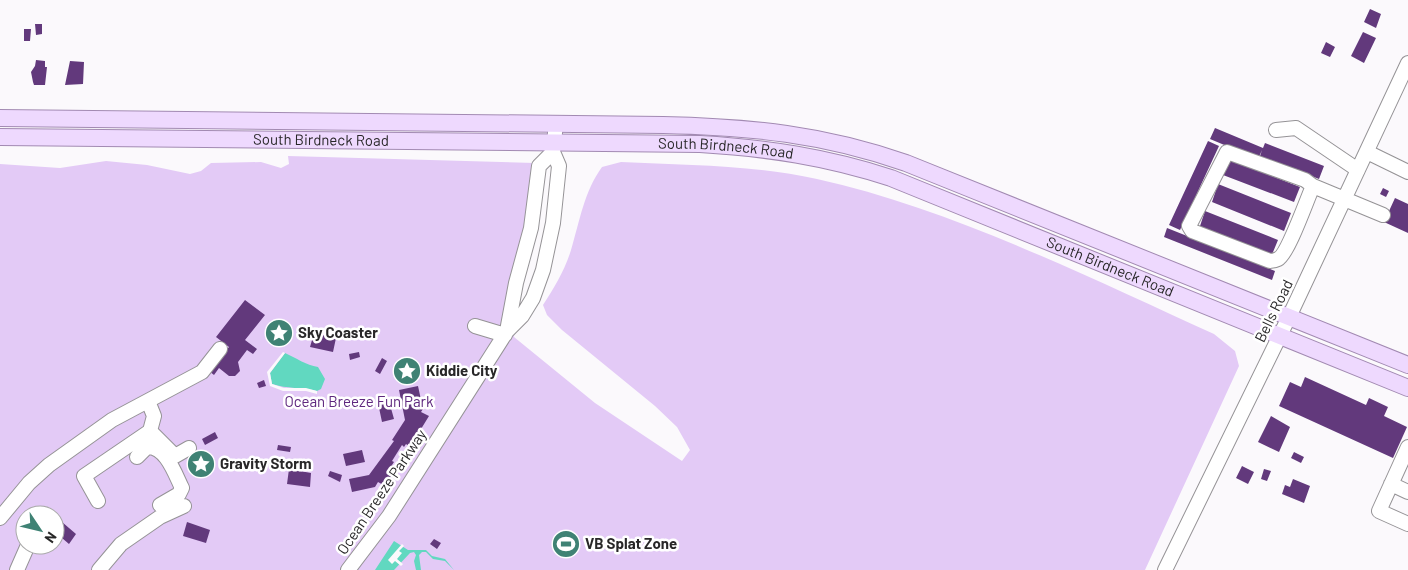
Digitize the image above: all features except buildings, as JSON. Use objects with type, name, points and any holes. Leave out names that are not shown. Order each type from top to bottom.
[{"type":"main road","name":"South Birdneck Road","points":[[0,118],[734,126],[793,133],[834,141],[906,163],[1408,365]]},
{"type":"main road","name":"South Birdneck Road","points":[[0,137],[554,148],[742,146],[779,150],[854,166],[924,191],[1408,388]]},
{"type":"street","name":"Bells Road","points":[[1164,570],[1290,318],[1408,63]]},
{"type":"street","name":"Ocean Breeze Parkway","points":[[348,570],[389,516],[506,333],[522,316],[533,298],[543,270],[553,224],[560,166],[554,148],[556,123]]},
{"type":"street","points":[[1276,130],[1296,128],[1358,170]]},
{"type":"street","name":"Ocean Breeze Parkway","points":[[506,333],[531,228],[539,166],[554,148]]},
{"type":"street","points":[[1313,186],[1289,244],[1280,259],[1270,261],[1192,231],[1189,226],[1227,152],[1305,180],[1313,186],[1383,215]]},
{"type":"street","points":[[1366,152],[1408,172]]},
{"type":"street","points":[[522,262],[543,270]]},
{"type":"street","points":[[475,326],[506,333]]},
{"type":"street","points":[[0,518],[29,484],[49,465],[112,420],[202,372],[220,349]]},
{"type":"street","points":[[137,457],[143,450],[154,416],[148,401]]},
{"type":"street","points":[[148,437],[175,456],[189,448]]},
{"type":"street","points":[[98,501],[84,476],[148,437]]},
{"type":"street","points":[[148,437],[156,449],[166,456],[182,488],[179,494],[160,505]]},
{"type":"street","points":[[1408,447],[1379,511],[1408,524]]},
{"type":"street","points":[[1391,484],[1408,492]]},
{"type":"street","points":[[99,570],[121,544],[160,517],[184,506]]},
{"type":"street","points":[[17,570],[24,555]]},
{"type":"green space","name":"Ocean Breeze Fun Park","points":[[288,156],[535,163],[514,337],[595,403],[682,461],[690,450],[677,427],[655,406],[562,330],[547,315],[543,305],[566,265],[591,186],[602,167],[621,162],[719,166],[793,174],[868,192],[918,208],[1019,246],[1214,334],[1235,351],[1239,366],[1145,570],[0,570],[0,164],[60,168],[106,161],[147,165],[190,174],[201,171],[211,163],[261,162],[281,168],[289,164]]},
{"type":"shaded area","points":[[285,353],[318,367],[325,379],[321,389],[317,391],[272,384],[270,373]]},
{"type":"shaded area","points":[[394,541],[408,550],[426,550],[432,556],[445,559],[454,570],[445,561],[433,559],[426,552],[422,552],[419,555],[421,570],[416,570],[414,561],[416,555],[414,552],[410,553],[394,570],[375,570]]},
{"type":"pier","points":[[283,352],[285,353],[270,373],[272,384],[284,388],[306,388],[317,391],[317,394],[306,391],[283,391],[270,386],[267,372]]},
{"type":"pier","points":[[402,544],[404,546],[399,551],[402,553],[397,559],[403,564],[401,566],[395,561],[392,564],[388,560]]},
{"type":"place","name":"Sky Coaster","points":[[279,333]]},
{"type":"place","name":"Kiddie City","points":[[407,371]]},
{"type":"place","name":"Gravity Storm","points":[[201,464]]},
{"type":"place","name":"VB Splat Zone","points":[[566,544]]}]
